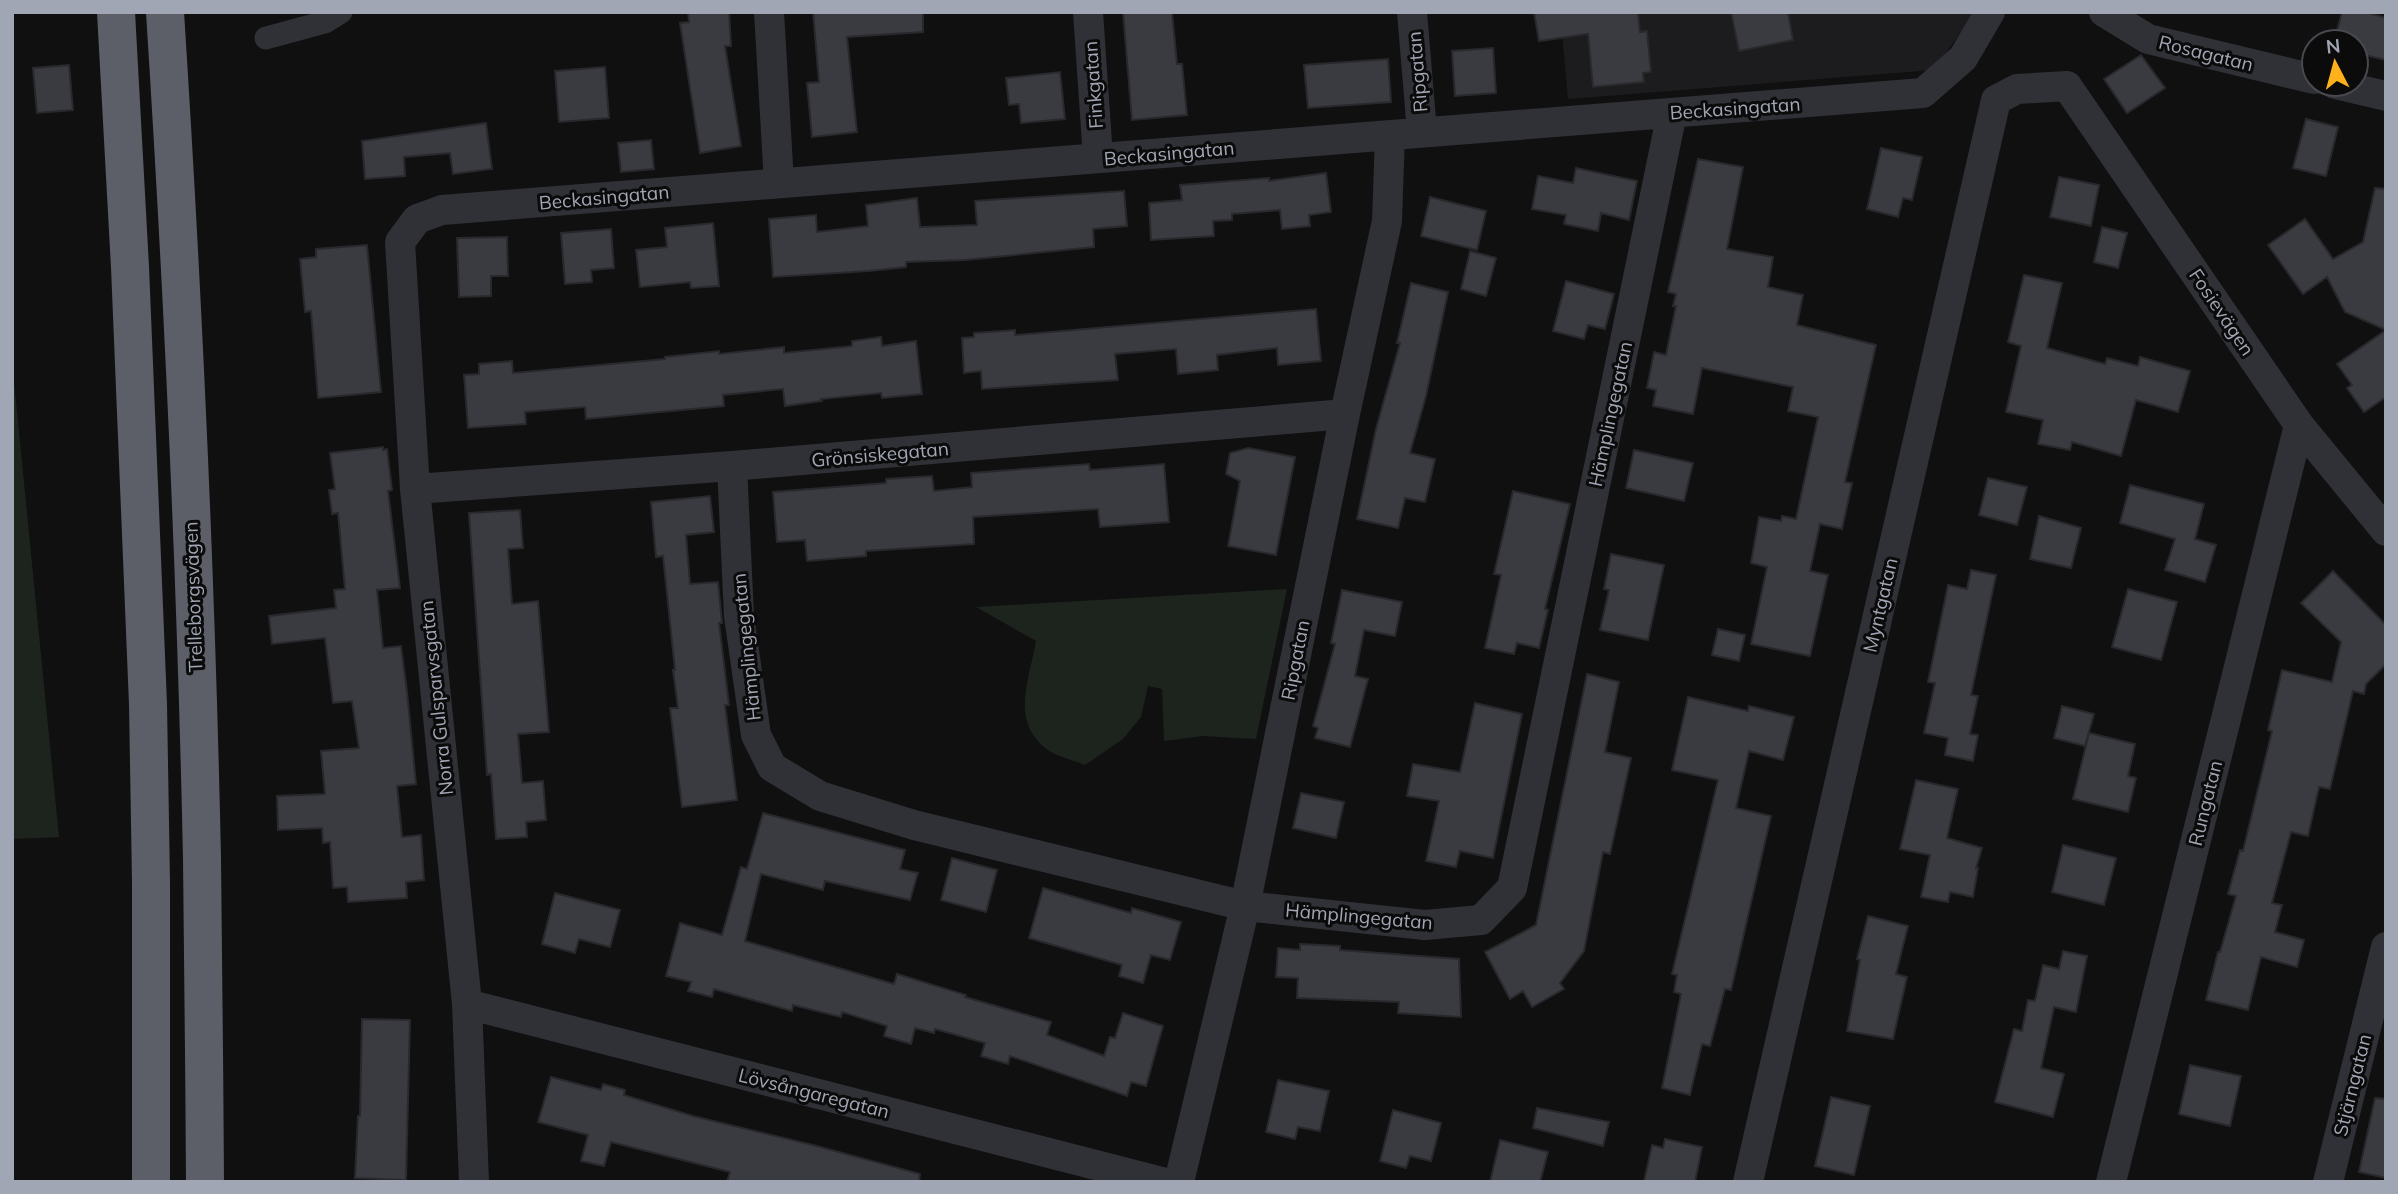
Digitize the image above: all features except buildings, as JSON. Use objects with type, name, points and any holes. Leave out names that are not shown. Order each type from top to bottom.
[{"type":"highway","points":[[116,12],[130,267],[148,704],[151,1182]]},
{"type":"highway","name":"Trelleborgsvägen","points":[[165,12],[190,497],[202,858],[205,1182]]},
{"type":"street","points":[[266,38],[325,22],[341,12]]},
{"type":"street","points":[[769,12],[779,183]]},
{"type":"street","name":"Finkgatan","points":[[1088,12],[1098,158]]},
{"type":"street","name":"Ripgatan","points":[[1412,12],[1422,132]]},
{"type":"street","name":"Beckasingatan","points":[[417,219],[442,211],[1923,93],[1963,58],[1990,12]]},
{"type":"street","name":"Rosagatan","points":[[2104,12],[2148,39],[2300,76]]},
{"type":"street","name":"Fosievägen","points":[[2067,86],[2299,425],[2386,531]]},
{"type":"street","name":"Myntgatan","points":[[1748,1182],[1996,100],[2017,89],[2067,86]]},
{"type":"street","name":"Hämplingegatan","points":[[732,466],[739,616],[756,735],[772,767],[820,796],[914,824],[1245,906],[1425,925],[1481,920],[1512,888],[1672,113]]},
{"type":"street","name":"Ripgatan","points":[[1179,1182],[1245,906],[1387,221],[1390,135]]},
{"type":"street","name":"Norra Gulsparvsgatan","points":[[417,219],[400,242],[415,489],[467,1004],[474,1182]]},
{"type":"street","name":"Grönsiskegatan","points":[[415,489],[732,466],[1345,414]]},
{"type":"street","name":"Rungatan","points":[[2111,1182],[2299,425]]},
{"type":"street","name":"Stjärngatan","points":[[2328,1182],[2386,947]]},
{"type":"street","name":"Lövsångaregatan","points":[[467,1004],[1162,1182]]},
{"type":"shaded area","points":[[1560,12],[1976,12],[1933,70],[1568,99]]},
{"type":"shaded area","points":[[12,361],[59,837],[12,839]]},
{"type":"shaded area","points":[[1287,589],[1256,739],[1203,736],[1164,741],[1162,689],[1148,686],[1141,717],[1123,739],[1085,765],[1045,748],[1034,737],[1028,725],[1025,698],[1036,641],[976,607]]}]
